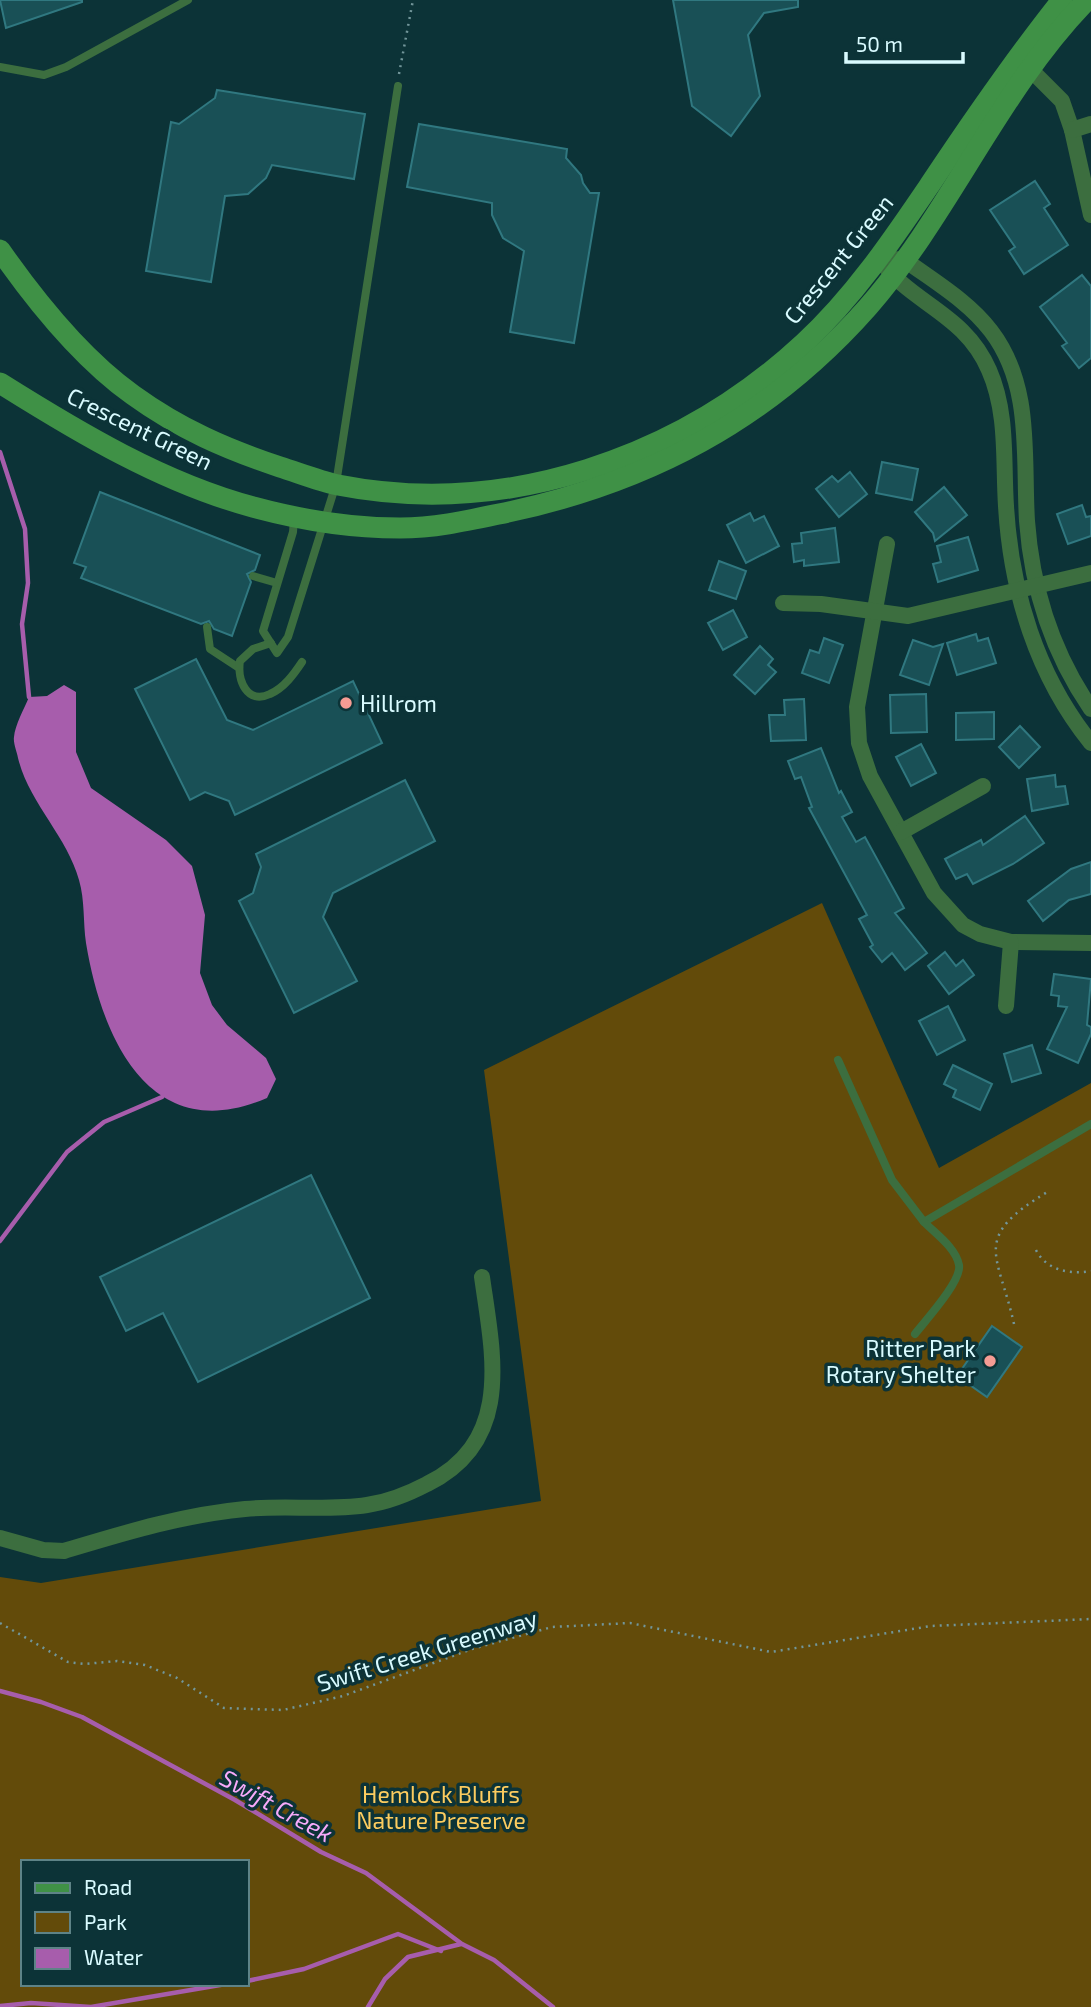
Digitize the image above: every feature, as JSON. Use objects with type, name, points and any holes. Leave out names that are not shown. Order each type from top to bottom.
[{"type":"street","name":"Crescent Green","points":[[0,383],[164,474],[228,499],[324,522],[400,528],[440,526],[553,501],[642,472],[704,443],[780,390],[841,335],[898,269],[1062,0]]},
{"type":"street","name":"Crescent Green","points":[[0,250],[27,288],[85,352],[131,394],[223,448],[335,484],[395,493],[457,494],[524,487],[587,472],[681,429],[760,379],[805,343],[879,258],[1024,63],[1087,0]]},
{"type":"street","points":[[1024,63],[1062,101],[1072,130],[1091,215]]},
{"type":"street","points":[[1072,130],[1091,124]]},
{"type":"street","points":[[879,258],[975,312],[992,332],[1012,368],[1023,408],[1027,522],[1036,588],[1060,659],[1091,709]]},
{"type":"street","points":[[898,269],[977,347],[992,377],[1001,411],[1006,508],[1017,591],[1031,638],[1048,676],[1091,743]]},
{"type":"street","points":[[887,544],[857,706],[857,726],[870,776],[934,893],[954,917],[979,934],[1011,942],[1091,943]]},
{"type":"street","points":[[783,603],[821,604],[875,613],[908,615],[1036,588],[1091,573]]},
{"type":"street","points":[[901,832],[983,786]]},
{"type":"street","points":[[1006,1006],[1011,942]]},
{"type":"street","points":[[0,1538],[43,1550],[64,1551],[192,1515],[265,1507],[366,1505],[414,1491],[439,1478],[472,1449],[489,1415],[493,1368],[482,1277]]},
{"type":"lane","points":[[0,67],[44,75],[188,0]]},
{"type":"lane","points":[[295,517],[293,532],[262,631],[277,653],[288,637],[335,484],[398,82]]},
{"type":"lane","points":[[253,576],[277,583]]},
{"type":"lane","points":[[207,627],[210,649],[239,668]]},
{"type":"lane","points":[[271,643],[253,649],[240,661],[240,681],[246,691],[255,696],[269,695],[289,681],[302,662]]},
{"type":"lane","points":[[838,1060],[892,1181],[924,1222],[952,1251],[959,1266],[957,1278],[915,1334]]},
{"type":"lane","points":[[924,1222],[1091,1124]]},
{"type":"path","points":[[398,82],[413,0]]},
{"type":"path","points":[[1014,1324],[993,1252],[997,1240],[1018,1210],[1049,1191]]},
{"type":"path","points":[[1036,1250],[1041,1259],[1064,1271],[1091,1271]]},
{"type":"path","name":"Swift Creek Greenway","points":[[0,1623],[68,1662],[117,1661],[145,1665],[177,1678],[224,1708],[283,1710],[343,1696],[472,1650],[552,1627],[630,1623],[771,1652],[931,1626],[1091,1619]]},
{"type":"green space","name":"Hemlock Bluffs Nature Preserve","points":[[822,903],[939,1168],[1091,1083],[1091,2007],[0,2007],[0,1577],[41,1583],[541,1501],[484,1070]]},
{"type":"water","points":[[64,685],[76,692],[76,752],[91,788],[166,840],[192,866],[205,915],[200,973],[212,1005],[227,1025],[266,1058],[276,1079],[267,1098],[227,1110],[192,1109],[163,1097],[139,1076],[120,1048],[105,1015],[94,980],[86,943],[79,880],[66,849],[30,790],[14,742],[16,727],[29,697],[47,696]]},
{"type":"building","points":[[0,0],[82,0],[82,2],[6,28]]},
{"type":"building","points":[[673,0],[798,0],[798,7],[764,13],[748,35],[760,96],[731,136],[692,106]]},
{"type":"building","points":[[217,90],[365,114],[354,179],[272,165],[266,178],[248,194],[225,196],[211,282],[146,271],[171,122],[179,124],[215,98]]},
{"type":"building","points":[[419,124],[567,149],[566,158],[581,175],[590,193],[599,193],[574,343],[510,332],[524,251],[503,238],[492,215],[492,203],[407,187]]},
{"type":"building","points":[[1035,181],[1050,204],[1044,208],[1068,245],[1024,274],[1009,251],[1015,247],[990,210]]},
{"type":"building","points":[[1082,275],[1091,286],[1091,358],[1079,368],[1062,346],[1067,343],[1040,307]]},
{"type":"building","points":[[882,462],[918,469],[912,500],[876,493]]},
{"type":"building","points":[[850,472],[867,494],[839,517],[816,489],[832,476],[838,482]]},
{"type":"building","points":[[944,487],[967,515],[935,541],[933,533],[915,512]]},
{"type":"building","points":[[100,492],[260,555],[255,570],[247,574],[251,582],[232,636],[214,629],[209,621],[201,624],[81,578],[86,567],[74,563]]},
{"type":"building","points":[[1082,505],[1086,517],[1091,516],[1091,536],[1068,544],[1057,514]]},
{"type":"building","points":[[750,513],[754,521],[764,516],[779,546],[746,563],[727,525]]},
{"type":"building","points":[[835,528],[839,562],[804,566],[804,560],[794,562],[792,544],[802,543],[801,533]]},
{"type":"building","points":[[968,537],[978,570],[938,582],[933,564],[941,562],[937,546]]},
{"type":"building","points":[[719,561],[746,571],[736,599],[709,590]]},
{"type":"building","points":[[733,610],[747,637],[723,650],[708,623]]},
{"type":"building","points":[[976,634],[978,641],[988,638],[996,663],[957,675],[947,643]]},
{"type":"building","points":[[824,638],[843,645],[829,683],[802,673],[810,650],[819,653]]},
{"type":"building","points":[[913,640],[933,647],[943,644],[929,685],[900,675]]},
{"type":"building","points":[[760,646],[773,659],[768,665],[776,672],[755,694],[734,675]]},
{"type":"building","points":[[196,659],[227,720],[253,730],[353,681],[382,743],[235,815],[229,801],[205,792],[190,800],[135,689]]},
{"type":"building","points":[[926,694],[927,732],[891,733],[890,695]]},
{"type":"building","points":[[804,699],[806,740],[771,741],[769,715],[785,715],[784,700]]},
{"type":"building","points":[[994,712],[994,739],[956,740],[956,713]]},
{"type":"building","points":[[1020,726],[1040,747],[1019,768],[999,747]]},
{"type":"building","points":[[921,744],[936,773],[911,786],[896,757]]},
{"type":"building","points":[[821,748],[839,793],[841,791],[852,812],[842,817],[856,842],[865,837],[904,908],[895,913],[927,953],[905,970],[892,953],[882,962],[870,947],[873,945],[859,919],[867,915],[809,808],[812,807],[801,777],[795,779],[788,761]]},
{"type":"building","points":[[1055,775],[1056,787],[1065,786],[1068,804],[1032,811],[1027,779]]},
{"type":"building","points":[[405,780],[435,841],[333,893],[323,917],[357,981],[294,1013],[239,901],[253,893],[261,867],[256,854]]},
{"type":"building","points":[[1025,816],[1044,843],[1013,864],[973,884],[967,874],[956,879],[945,859],[981,840],[983,845]]},
{"type":"building","points":[[1091,862],[1091,894],[1069,900],[1043,921],[1028,901],[1071,869]]},
{"type":"building","points":[[945,952],[956,966],[963,960],[974,975],[949,994],[928,966]]},
{"type":"building","points":[[1054,974],[1091,979],[1087,1025],[1091,1027],[1091,1034],[1078,1063],[1047,1049],[1067,1007],[1058,1006],[1059,996],[1051,995]]},
{"type":"building","points":[[948,1006],[965,1040],[937,1055],[919,1021]]},
{"type":"building","points":[[1032,1045],[1041,1073],[1012,1082],[1004,1054]]},
{"type":"building","points":[[953,1065],[992,1084],[980,1110],[953,1097],[956,1090],[944,1084]]},
{"type":"building","points":[[311,1175],[370,1298],[198,1382],[163,1313],[126,1331],[100,1277]]},
{"type":"building","name":"Ritter Park Rotary Shelter","points":[[992,1326],[1022,1347],[987,1397],[957,1376]]},
{"type":"waterway","points":[[0,452],[25,529],[28,583],[22,624],[29,697]]},
{"type":"waterway","points":[[0,1241],[67,1152],[104,1122],[162,1097]]},
{"type":"waterway","name":"Swift Creek","points":[[0,1691],[82,1717],[235,1800],[321,1852],[366,1873],[462,1944],[494,1960],[553,2007]]},
{"type":"waterway","points":[[248,1981],[304,1969],[398,1934],[441,1951]]},
{"type":"waterway","points":[[368,2007],[385,1979],[408,1957],[461,1944]]},
{"type":"waterway","points":[[0,2006],[31,2003],[91,2007],[214,1986]]},
{"type":"place","name":"Hillrom","points":[[346,703]]},
{"type":"place","name":"Ritter Park Rotary Shelter","points":[[990,1361]]}]
